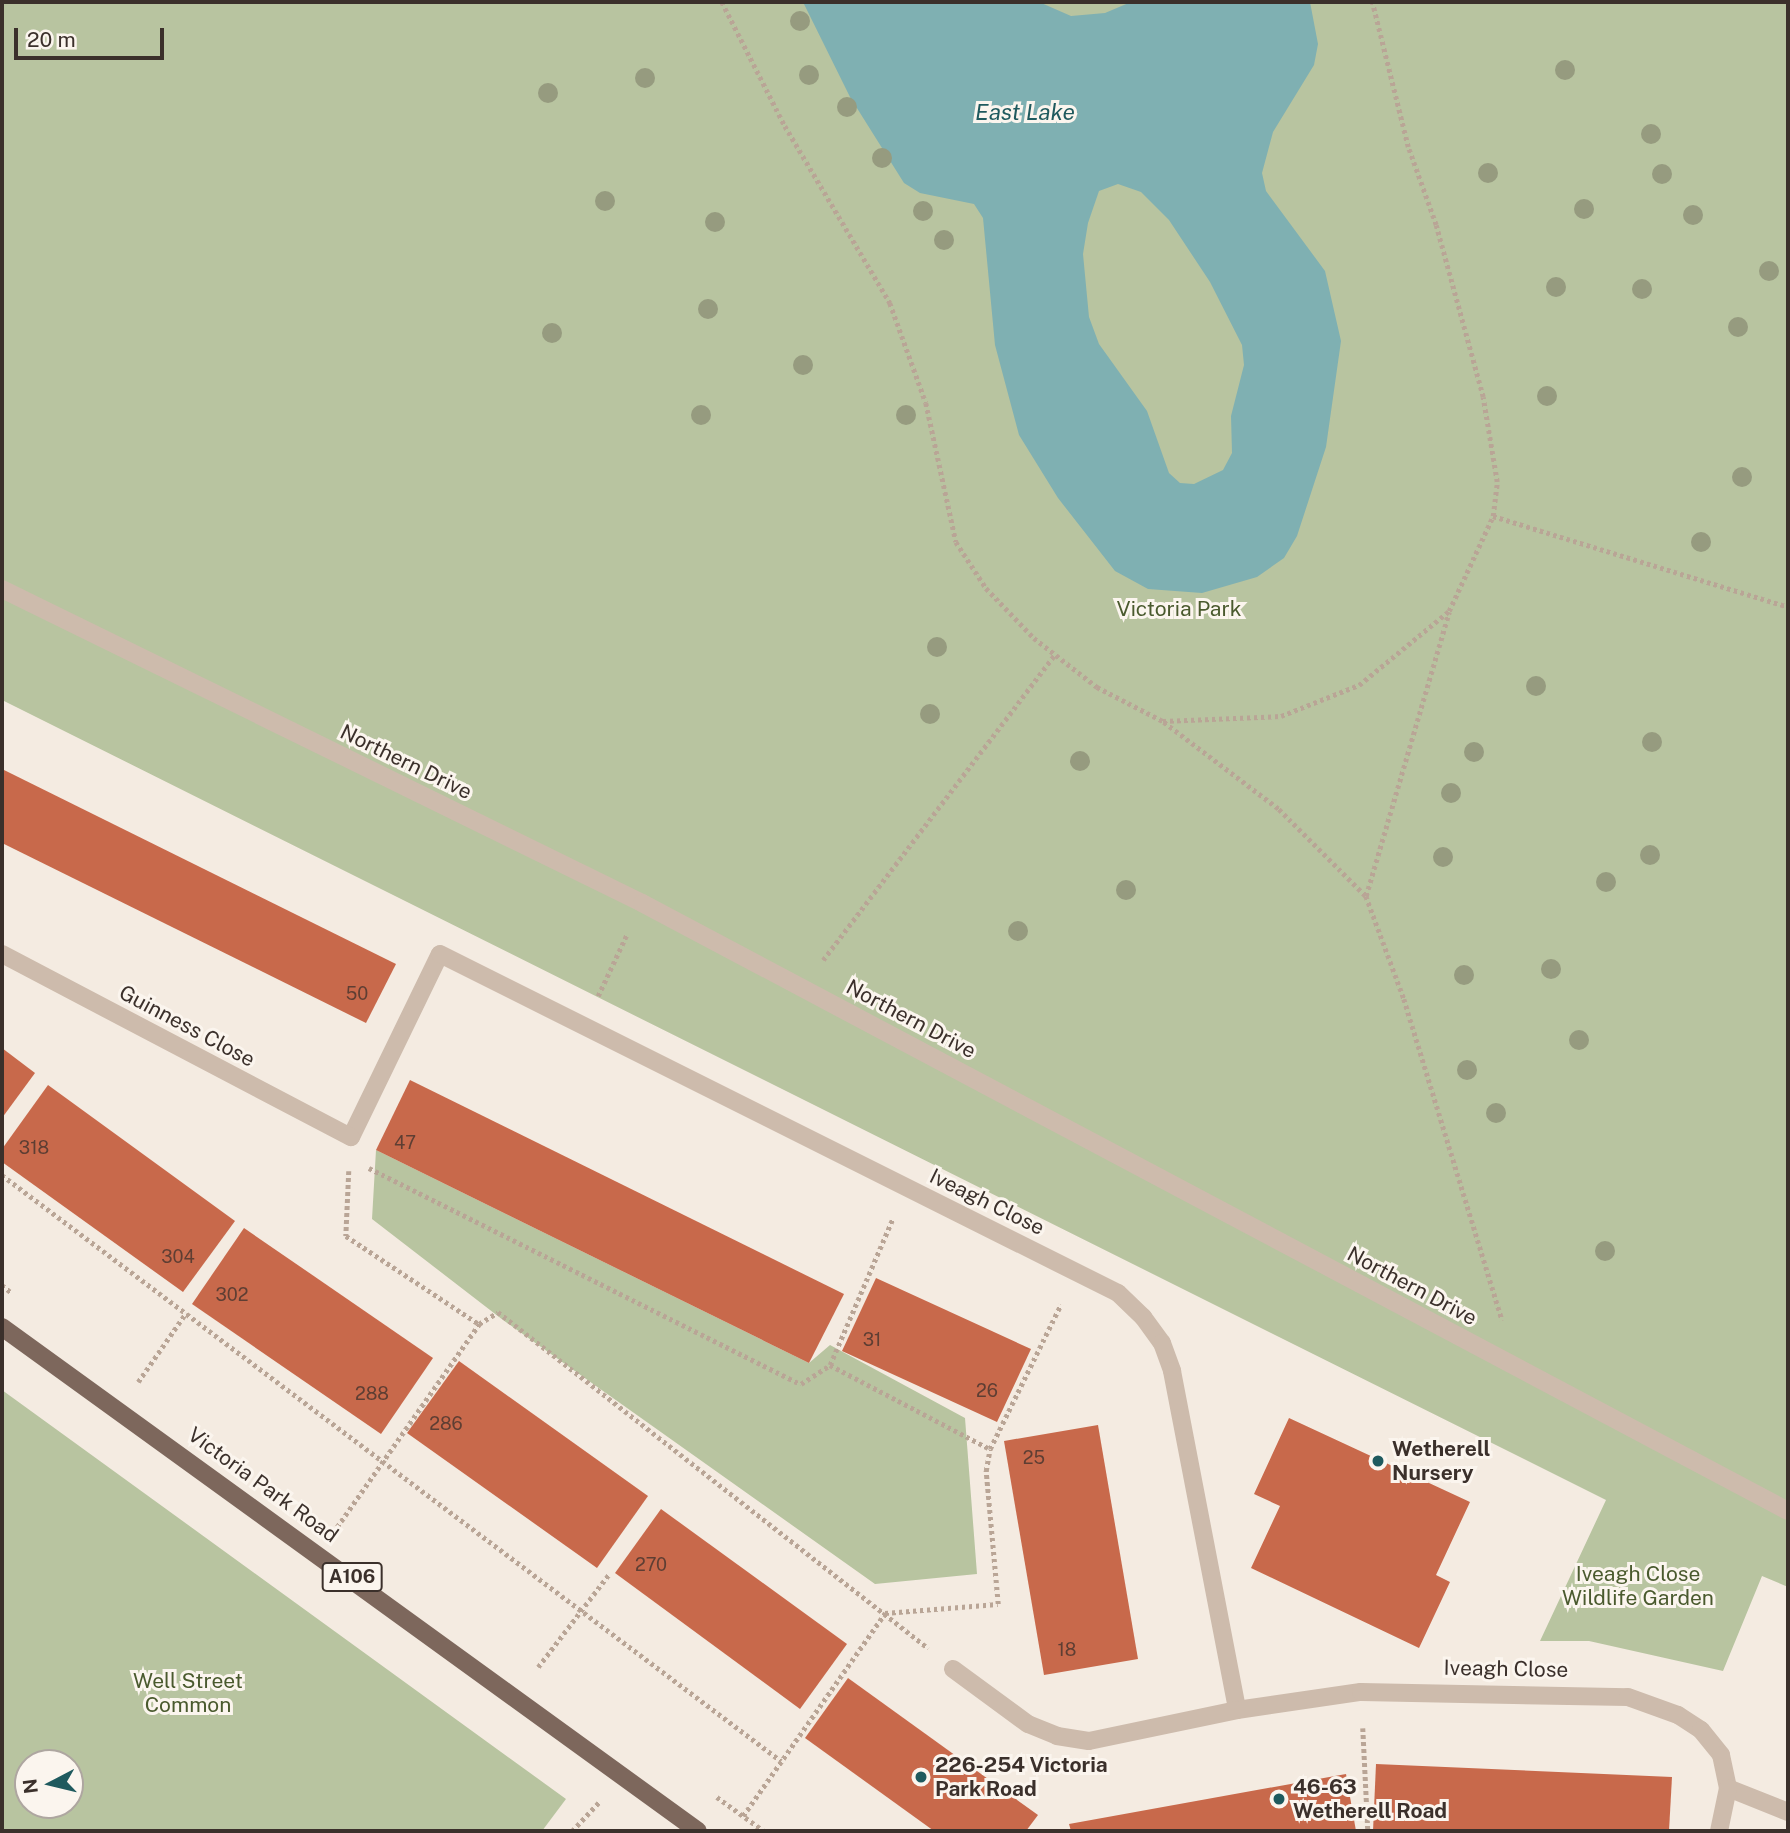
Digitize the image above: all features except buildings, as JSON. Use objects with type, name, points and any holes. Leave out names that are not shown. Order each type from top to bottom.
[{"type":"main road","name":"Victoria Park Road","points":[[2,1327],[698,1831]]},
{"type":"street","name":"Northern Drive","points":[[2,589],[642,903],[1788,1511]]},
{"type":"street","name":"Guinness Close","points":[[2,954],[351,1138]]},
{"type":"street","name":"Iveagh Close","points":[[351,1138],[440,954],[1118,1293],[1162,1343],[1237,1710]]},
{"type":"street","name":"Iveagh Close","points":[[953,1669],[1028,1724],[1057,1736],[1089,1741],[1237,1710],[1361,1692],[1628,1697],[1701,1730],[1721,1755],[1728,1788],[1719,1831]]},
{"type":"street","points":[[1728,1788],[1788,1812]]},
{"type":"path","points":[[722,2],[785,126],[890,303],[926,403],[957,542],[986,588],[1055,654],[1097,687],[1163,721],[1279,809],[1366,896],[1404,999],[1516,1367]]},
{"type":"path","points":[[1366,896],[1449,611],[1493,516],[1497,482],[1483,397],[1436,225],[1408,147],[1372,2]]},
{"type":"path","points":[[1493,516],[1788,607]]},
{"type":"path","points":[[1163,721],[1281,716],[1359,685],[1449,611]]},
{"type":"path","points":[[803,988],[1055,654]]},
{"type":"path","points":[[584,1025],[642,903]]},
{"type":"path","points":[[351,1138],[346,1236],[479,1324]]},
{"type":"path","points":[[350,1159],[801,1384],[830,1364],[906,1188]]},
{"type":"path","points":[[2,1175],[380,1462],[781,1761]]},
{"type":"path","points":[[885,1613],[998,1604],[986,1471],[990,1449],[1076,1272]]},
{"type":"path","points":[[337,1528],[380,1462],[479,1324],[498,1312],[953,1669]]},
{"type":"path","points":[[137,1383],[186,1314]]},
{"type":"path","points":[[830,1364],[990,1449]]},
{"type":"path","points":[[538,1667],[609,1574]]},
{"type":"path","points":[[743,1816],[885,1613]]},
{"type":"path","points":[[1361,1692],[1368,1831]]},
{"type":"green space","name":"Victoria Park","points":[[2,2],[1788,2],[1788,1587],[1762,1576],[1723,1671],[1589,1641],[1540,1641],[1606,1500],[2,700]]},
{"type":"green space","points":[[376,1150],[809,1363],[830,1345],[965,1418],[977,1574],[875,1584],[503,1320],[372,1219]]},
{"type":"green space","name":"Well Street Common","points":[[2,1390],[566,1799],[542,1831],[2,1831]]},
{"type":"water","name":"East Lake","points":[[803,2],[1039,2],[1071,16],[1105,13],[1131,2],[1310,2],[1318,44],[1314,65],[1273,132],[1262,173],[1266,191],[1325,271],[1341,341],[1326,447],[1297,536],[1284,558],[1257,577],[1202,593],[1148,589],[1115,571],[1058,498],[1019,435],[995,345],[983,218],[974,204],[920,193],[904,183],[850,97]],"holes":[[[1118,184],[1141,192],[1169,220],[1210,282],[1242,345],[1244,365],[1231,416],[1232,453],[1223,470],[1194,484],[1180,483],[1169,473],[1147,411],[1099,344],[1089,317],[1083,254],[1088,223],[1099,191]]]},
{"type":"place","name":"Wetherell Nursery","points":[[1378,1461]]},
{"type":"place","name":"226-254 Victoria Park Road","points":[[921,1777]]},
{"type":"place","name":"46-63 Wetherell Road","points":[[1279,1799]]},
{"type":"park label","name":"Iveagh Close Wildlife Garden","points":[[1638,1586]]}]
